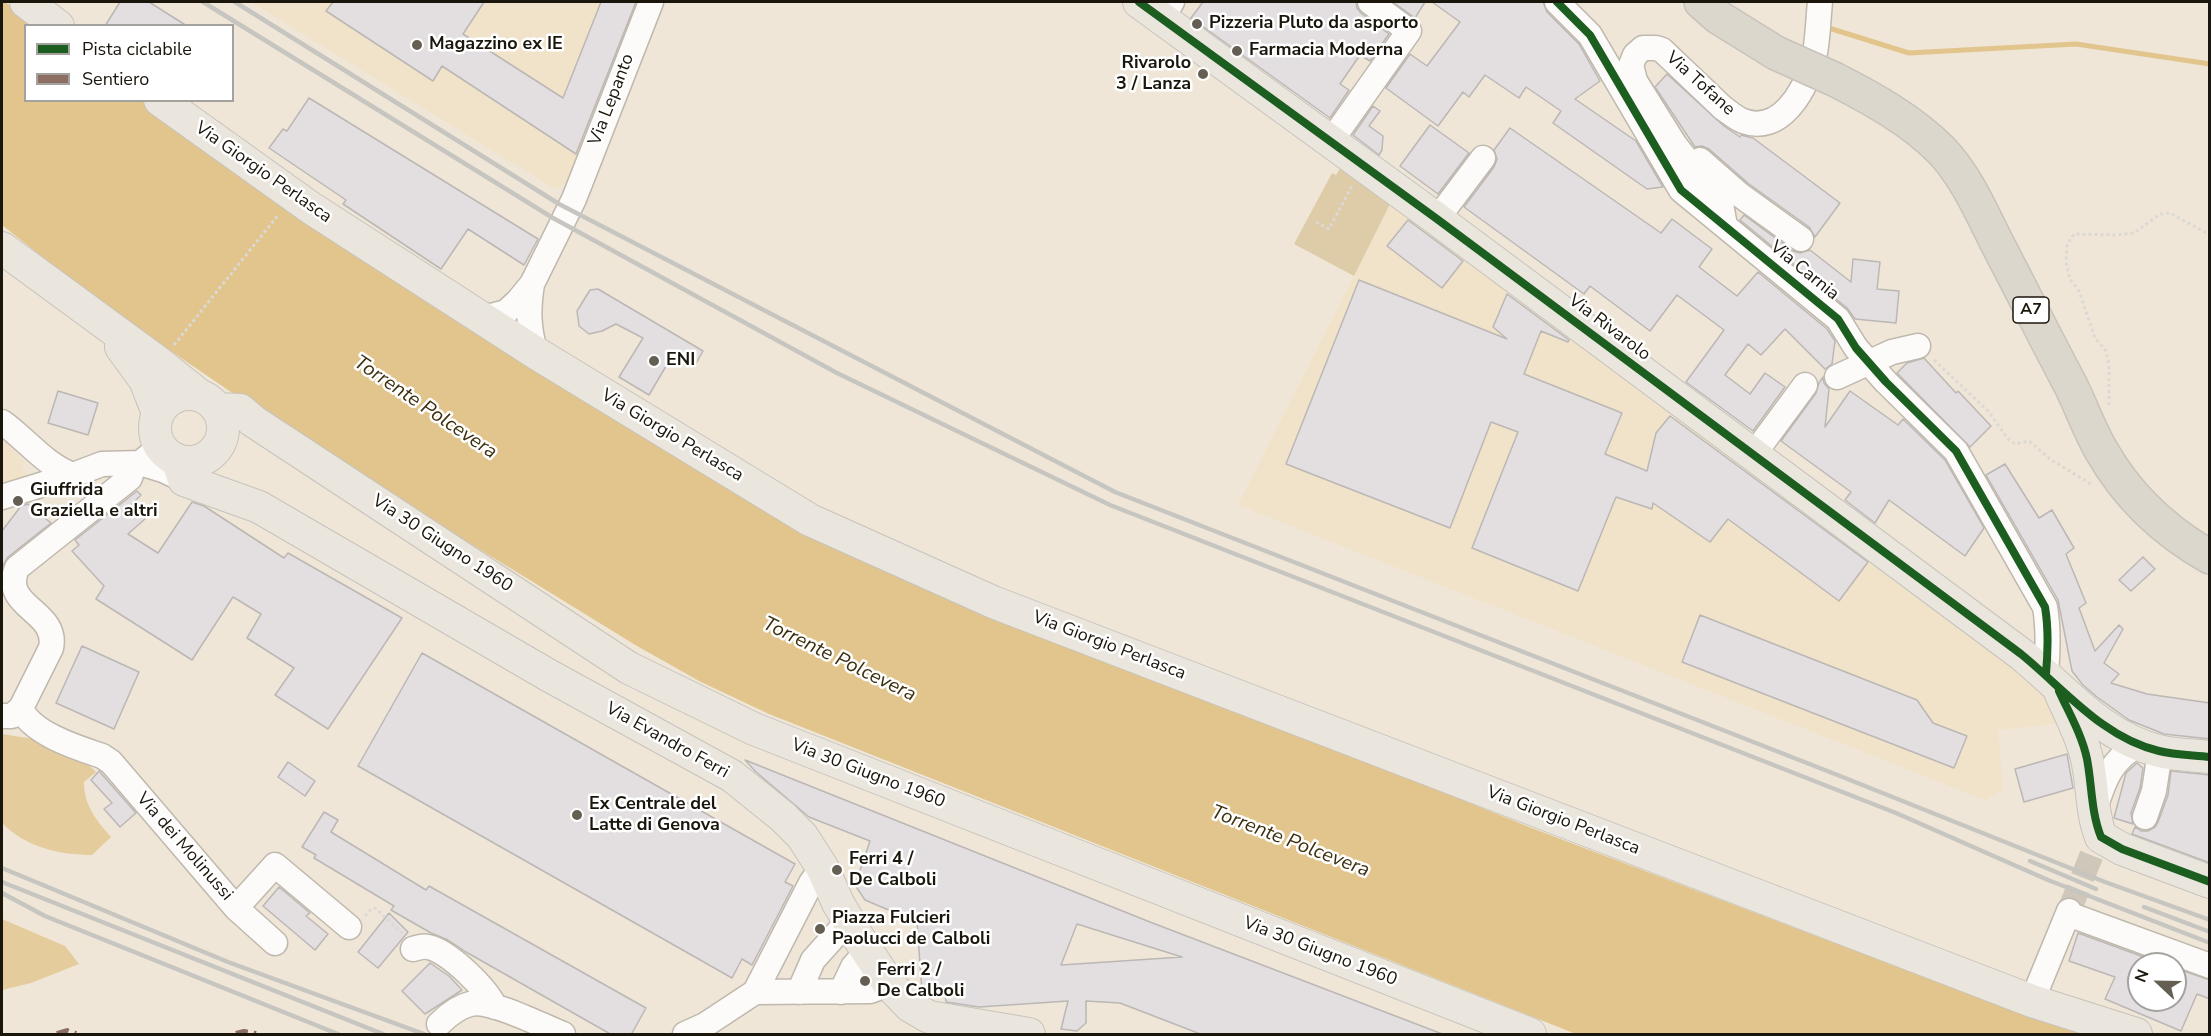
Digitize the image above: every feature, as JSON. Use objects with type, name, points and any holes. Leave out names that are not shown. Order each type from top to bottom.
[{"type":"highway","name":"A7","points":[[1701,2],[1718,17],[1776,53],[1872,98],[1906,120],[1941,150],[1966,183],[2101,449],[2123,484],[2153,517],[2186,544],[2210,557]]},
{"type":"main road","points":[[26,2],[55,24]]},
{"type":"main road","name":"Via Rivarolo","points":[[1158,7],[1330,141],[1754,454],[2051,680],[2114,732],[2149,748],[2210,758]]},
{"type":"main road","name":"Via Giorgio Perlasca","points":[[163,102],[311,208],[536,353],[810,520],[993,602],[2032,1001],[2136,1035]]},
{"type":"main road","points":[[2,248],[159,363],[213,424]]},
{"type":"main road","points":[[104,324],[145,380],[158,412]]},
{"type":"main road","points":[[213,424],[202,460],[190,463],[159,463],[155,436],[158,412],[166,403],[187,394],[213,424],[240,499]]},
{"type":"main road","name":"Via 30 Giugno 1960","points":[[213,424],[253,421],[629,668],[754,729],[1530,1035]]},
{"type":"main road","name":"Via Evandro Ferri","points":[[159,463],[259,507],[549,675],[732,776],[783,817],[802,836],[822,867],[848,921],[867,951],[889,984],[910,1006],[929,1017],[1029,1035]]},
{"type":"main road","name":"Via Rivarolo","points":[[2051,680],[2081,739],[2094,822]]},
{"type":"main road","points":[[2094,822],[2122,849],[2210,882]]},
{"type":"street","name":"Via Lepanto","points":[[532,285],[574,199],[651,2]]},
{"type":"street","points":[[1330,141],[1409,31],[1370,2]]},
{"type":"street","name":"Via Carnia","points":[[1557,2],[1590,35],[1681,190],[1838,318],[1856,348],[1956,452],[2045,607],[2051,680]]},
{"type":"street","name":"Via Tofane","points":[[1725,226],[1721,204],[1675,144],[1635,81],[1631,69],[1635,55],[1643,48],[1662,50],[1733,116],[1750,123],[1767,123],[1781,116],[1794,102],[1813,63],[1820,2]]},
{"type":"street","name":"Via Tofane","points":[[1675,144],[1703,162],[1740,195],[1801,239]]},
{"type":"street","points":[[1437,219],[1483,158]]},
{"type":"street","points":[[2,261],[74,312],[104,324]]},
{"type":"street","points":[[483,318],[506,312],[532,285]]},
{"type":"street","points":[[532,285],[528,308],[529,325],[536,353]]},
{"type":"street","points":[[1837,377],[1892,352],[1918,346]]},
{"type":"street","points":[[1754,454],[1805,385]]},
{"type":"street","points":[[2,422],[21,435],[53,466],[73,475]]},
{"type":"street","points":[[2,497],[102,464],[159,463]]},
{"type":"street","name":"Via dei Molinussi","points":[[159,463],[130,478],[23,561],[14,575],[15,592],[19,599],[49,627],[52,641],[51,648],[11,712],[24,717],[36,727],[111,762],[236,908],[275,865],[349,927]]},
{"type":"street","points":[[2094,822],[2104,782],[2112,767],[2124,752],[2149,748],[2154,791],[2145,817]]},
{"type":"street","points":[[685,1035],[705,1025],[755,992],[811,883],[822,867]]},
{"type":"street","points":[[236,908],[275,943]]},
{"type":"street","points":[[2032,1001],[2068,912],[2210,966]]},
{"type":"street","points":[[799,992],[813,960],[848,921]]},
{"type":"street","points":[[413,949],[427,947],[438,951],[489,995],[495,1007]]},
{"type":"street","points":[[841,992],[853,967],[867,951]]},
{"type":"street","points":[[755,992],[870,991],[889,984]]},
{"type":"street","points":[[439,1024],[469,1004],[487,1004],[563,1035]]},
{"type":"path","points":[[1324,234],[1352,186],[1359,184]]},
{"type":"path","points":[[174,345],[281,212]]},
{"type":"path","points":[[2109,407],[2109,365],[2106,351],[2095,338],[2079,291],[2070,279],[2066,262],[2067,245],[2074,234],[2134,233],[2160,214],[2170,213],[2210,234]]},
{"type":"path","points":[[1316,222],[1328,228]]},
{"type":"path","points":[[1918,346],[1988,411],[2009,440],[2015,444],[2029,441],[2050,459],[2068,468],[2096,488]]},
{"type":"path","points":[[349,927],[353,930],[371,909],[375,908],[404,935],[413,949]]},
{"type":"shaded area","points":[[251,2],[640,2],[580,157],[566,183],[555,189]]},
{"type":"shaded area","points":[[1344,162],[1394,196],[1354,276],[1294,244],[1332,173],[1336,175]]},
{"type":"shaded area","points":[[1394,196],[2019,672],[2047,697],[2061,723],[1998,730],[2003,790],[1985,800],[1238,505]]},
{"type":"shaded area","points":[[2,437],[25,463],[22,472],[39,479],[2,496]]},
{"type":"shaded area","points":[[2,734],[34,739],[82,758],[96,772],[84,782],[86,798],[96,818],[111,837],[92,855],[56,851],[32,844],[2,823]]},
{"type":"shaded area","points":[[2,919],[65,946],[79,964],[31,983],[2,990]]},
{"type":"water","name":"Torrente Polcevera","points":[[2,2],[5,2],[37,24],[24,24],[24,102],[143,102],[347,250],[726,484],[1265,720],[1529,827],[2008,1009],[2087,1034],[1576,1034],[769,714],[701,682],[637,646],[393,496],[233,393],[77,284],[2,225]]},
{"type":"building","points":[[120,2],[149,2],[184,24],[106,24]]},
{"type":"building","points":[[333,2],[484,2],[463,34],[563,98],[601,2],[636,2],[576,154],[442,66],[433,81],[326,11]]},
{"type":"building","points":[[1203,2],[1356,2],[1361,13],[1389,34],[1370,61],[1360,55],[1340,84],[1349,90],[1330,118],[1191,18]]},
{"type":"building","points":[[1393,2],[1425,2],[1415,18]]},
{"type":"building","points":[[1432,2],[1543,2],[1547,12],[1579,44],[1600,81],[1575,99],[1636,141],[1663,187],[1647,189],[1553,123],[1561,111],[1526,87],[1519,98],[1485,75],[1469,97],[1463,92],[1438,126],[1386,88],[1410,54],[1427,66],[1460,22]]},
{"type":"building","points":[[1667,74],[1724,126],[1740,137],[1741,135],[1753,138],[1840,203],[1815,237],[1809,227],[1749,184],[1709,149],[1702,146],[1695,147],[1655,87]]},
{"type":"building","points":[[309,98],[538,239],[524,265],[468,229],[441,269],[343,204],[346,200],[269,148],[283,129],[287,131]]},
{"type":"building","points":[[1373,106],[1380,111],[1369,126],[1383,136],[1382,150],[1379,155],[1353,135]]},
{"type":"building","points":[[1430,125],[1469,153],[1438,194],[1400,166]]},
{"type":"building","points":[[1510,128],[1661,233],[1672,219],[1712,249],[1699,267],[1737,296],[1758,272],[1827,329],[1835,341],[1832,364],[1825,369],[1785,329],[1761,355],[1748,344],[1725,375],[1750,394],[1765,373],[1785,387],[1753,431],[1686,382],[1724,330],[1677,295],[1650,331],[1590,286],[1584,294],[1464,207],[1494,167],[1497,159],[1494,150]]},
{"type":"building","points":[[1744,215],[1793,251],[1800,253],[1810,250],[1851,282],[1853,259],[1880,262],[1877,289],[1899,291],[1896,323],[1855,319],[1847,308],[1740,220]]},
{"type":"building","points":[[1408,220],[1463,261],[1442,288],[1387,246]]},
{"type":"building","points":[[1359,280],[1507,339],[1493,327],[1507,294],[1569,340],[1568,342],[1541,331],[1524,374],[1622,413],[1605,454],[1647,471],[1656,433],[1670,416],[1868,562],[1839,601],[1728,519],[1710,542],[1653,503],[1652,509],[1616,497],[1578,591],[1472,548],[1518,432],[1491,422],[1450,528],[1286,464]]},
{"type":"building","points":[[598,289],[703,351],[694,367],[672,356],[649,395],[619,377],[643,338],[616,324],[589,334],[579,326],[577,311],[590,290]]},
{"type":"building","points":[[1924,358],[1991,426],[1970,447],[1897,373],[1907,363]]},
{"type":"building","points":[[1823,377],[1829,389],[1825,427],[1850,391],[1898,425],[1903,419],[1945,460],[1984,528],[1965,556],[1889,500],[1875,523],[1845,500],[1851,492],[1781,441],[1816,393]]},
{"type":"building","points":[[58,391],[98,403],[88,435],[48,423]]},
{"type":"building","points":[[2005,464],[2039,518],[2052,510],[2074,548],[2066,554],[2086,603],[2079,608],[2095,651],[2119,625],[2123,629],[2104,663],[2119,674],[2111,683],[2147,694],[2210,703],[2210,739],[2164,734],[2129,720],[2083,685],[2072,671],[2058,600],[1986,475]]},
{"type":"building","points":[[137,491],[141,495],[132,504],[145,519],[128,534],[158,553],[192,502],[204,506],[284,558],[288,553],[402,618],[328,729],[275,695],[294,668],[247,638],[261,614],[233,597],[192,660],[96,599],[104,586],[72,551],[79,545],[75,540]]},
{"type":"building","points":[[28,504],[51,523],[8,557],[2,567],[2,531],[21,506]]},
{"type":"building","points":[[2143,557],[2155,569],[2131,591],[2119,580]]},
{"type":"building","points":[[1700,615],[1917,700],[1933,723],[1967,736],[1954,768],[1682,662]]},
{"type":"building","points":[[82,646],[139,672],[114,729],[56,703]]},
{"type":"building","name":"Ex Centrale del Latte di Genova","points":[[422,653],[795,864],[785,882],[793,886],[752,965],[742,959],[732,978],[358,766]]},
{"type":"building","points":[[2067,754],[2073,788],[2024,802],[2015,769]]},
{"type":"building","points":[[745,760],[1150,922],[1445,1035],[1203,1035],[1120,1003],[1086,1001],[1086,1023],[1077,1031],[1061,1029],[1068,1001],[979,1007],[946,1002],[945,994],[927,995],[922,992],[917,922],[865,900],[855,885],[870,841],[809,817]],"holes":[[[1077,924],[1182,957],[1061,965]]]},
{"type":"building","points":[[288,762],[315,781],[305,796],[278,777]]},
{"type":"building","points":[[2137,763],[2143,768],[2140,788],[2131,813],[2133,824],[2114,818],[2126,773]]},
{"type":"building","points":[[99,771],[136,813],[120,827],[104,809],[112,803],[91,780]]},
{"type":"building","points":[[2171,771],[2210,775],[2210,863],[2132,834],[2135,827],[2141,831],[2148,831],[2155,827],[2168,795]]},
{"type":"building","points":[[324,812],[338,820],[331,832],[426,890],[429,886],[646,1008],[631,1035],[612,1035],[448,940],[391,910],[394,906],[314,858],[316,855],[302,847]]},
{"type":"building","points":[[279,887],[310,913],[306,916],[328,934],[315,950],[263,906]]},
{"type":"building","points":[[389,913],[408,932],[378,968],[358,952]]},
{"type":"building","points":[[2078,933],[2130,952],[2127,952],[2127,1008],[2105,999],[2115,977],[2069,961]]},
{"type":"building","points":[[430,963],[449,976],[462,990],[425,1014],[402,991]]},
{"type":"building","points":[[2187,972],[2210,980],[2210,999],[2197,994],[2181,1031],[2136,1012],[2187,1012]]},
{"type":"waterway","points":[[1832,29],[1909,53],[2076,44],[2210,64]]},
{"type":"tunnel","points":[[2069,911],[2092,854]]},
{"type":"railway","points":[[203,2],[553,218],[837,373],[1110,505],[1896,813],[2048,880],[2210,943]]},
{"type":"railway","points":[[235,2],[559,204],[1115,492],[2105,882],[2210,920]]},
{"type":"railway","points":[[2030,861],[2096,889]]},
{"type":"railway","points":[[2,868],[228,962],[424,1034]]},
{"type":"railway","points":[[2,882],[383,1034]]},
{"type":"railway","points":[[2,893],[45,916],[338,1034]]},
{"type":"railway","points":[[2144,907],[2210,932]]},
{"type":"marked path","points":[[57,1034],[67,1031],[76,1034]]},
{"type":"marked path","points":[[236,1034],[244,1032],[256,1034]]},
{"type":"cycle path","points":[[1139,2],[1437,219],[2021,654],[2102,724],[2139,745],[2159,751],[2210,757]]},
{"type":"cycle path","points":[[1557,2],[1590,35],[1681,190],[1838,319],[1856,348],[1886,382],[1956,451],[2045,607],[2048,641],[2046,674]]},
{"type":"cycle path","points":[[2059,691],[2085,750],[2095,818],[2101,837],[2122,849],[2210,882]]},
{"type":"place","name":"Pizzeria Pluto da asporto","points":[[1197,24]]},
{"type":"place","name":"Magazzino ex IE","points":[[417,45]]},
{"type":"place","name":"Farmacia Moderna","points":[[1237,51]]},
{"type":"place","name":"Rivarolo 3 / Lanza","points":[[1203,74]]},
{"type":"place","name":"ENI","points":[[654,361]]},
{"type":"place","name":"Giuffrida Graziella e altri","points":[[18,501]]},
{"type":"place","name":"Ex Centrale del Latte di Genova","points":[[577,815]]},
{"type":"place","name":"Ferri 4 / De Calboli","points":[[837,870]]},
{"type":"place","name":"Piazza Fulcieri Paolucci de Calboli","points":[[820,929]]},
{"type":"place","name":"Ferri 2 / De Calboli","points":[[865,981]]}]
